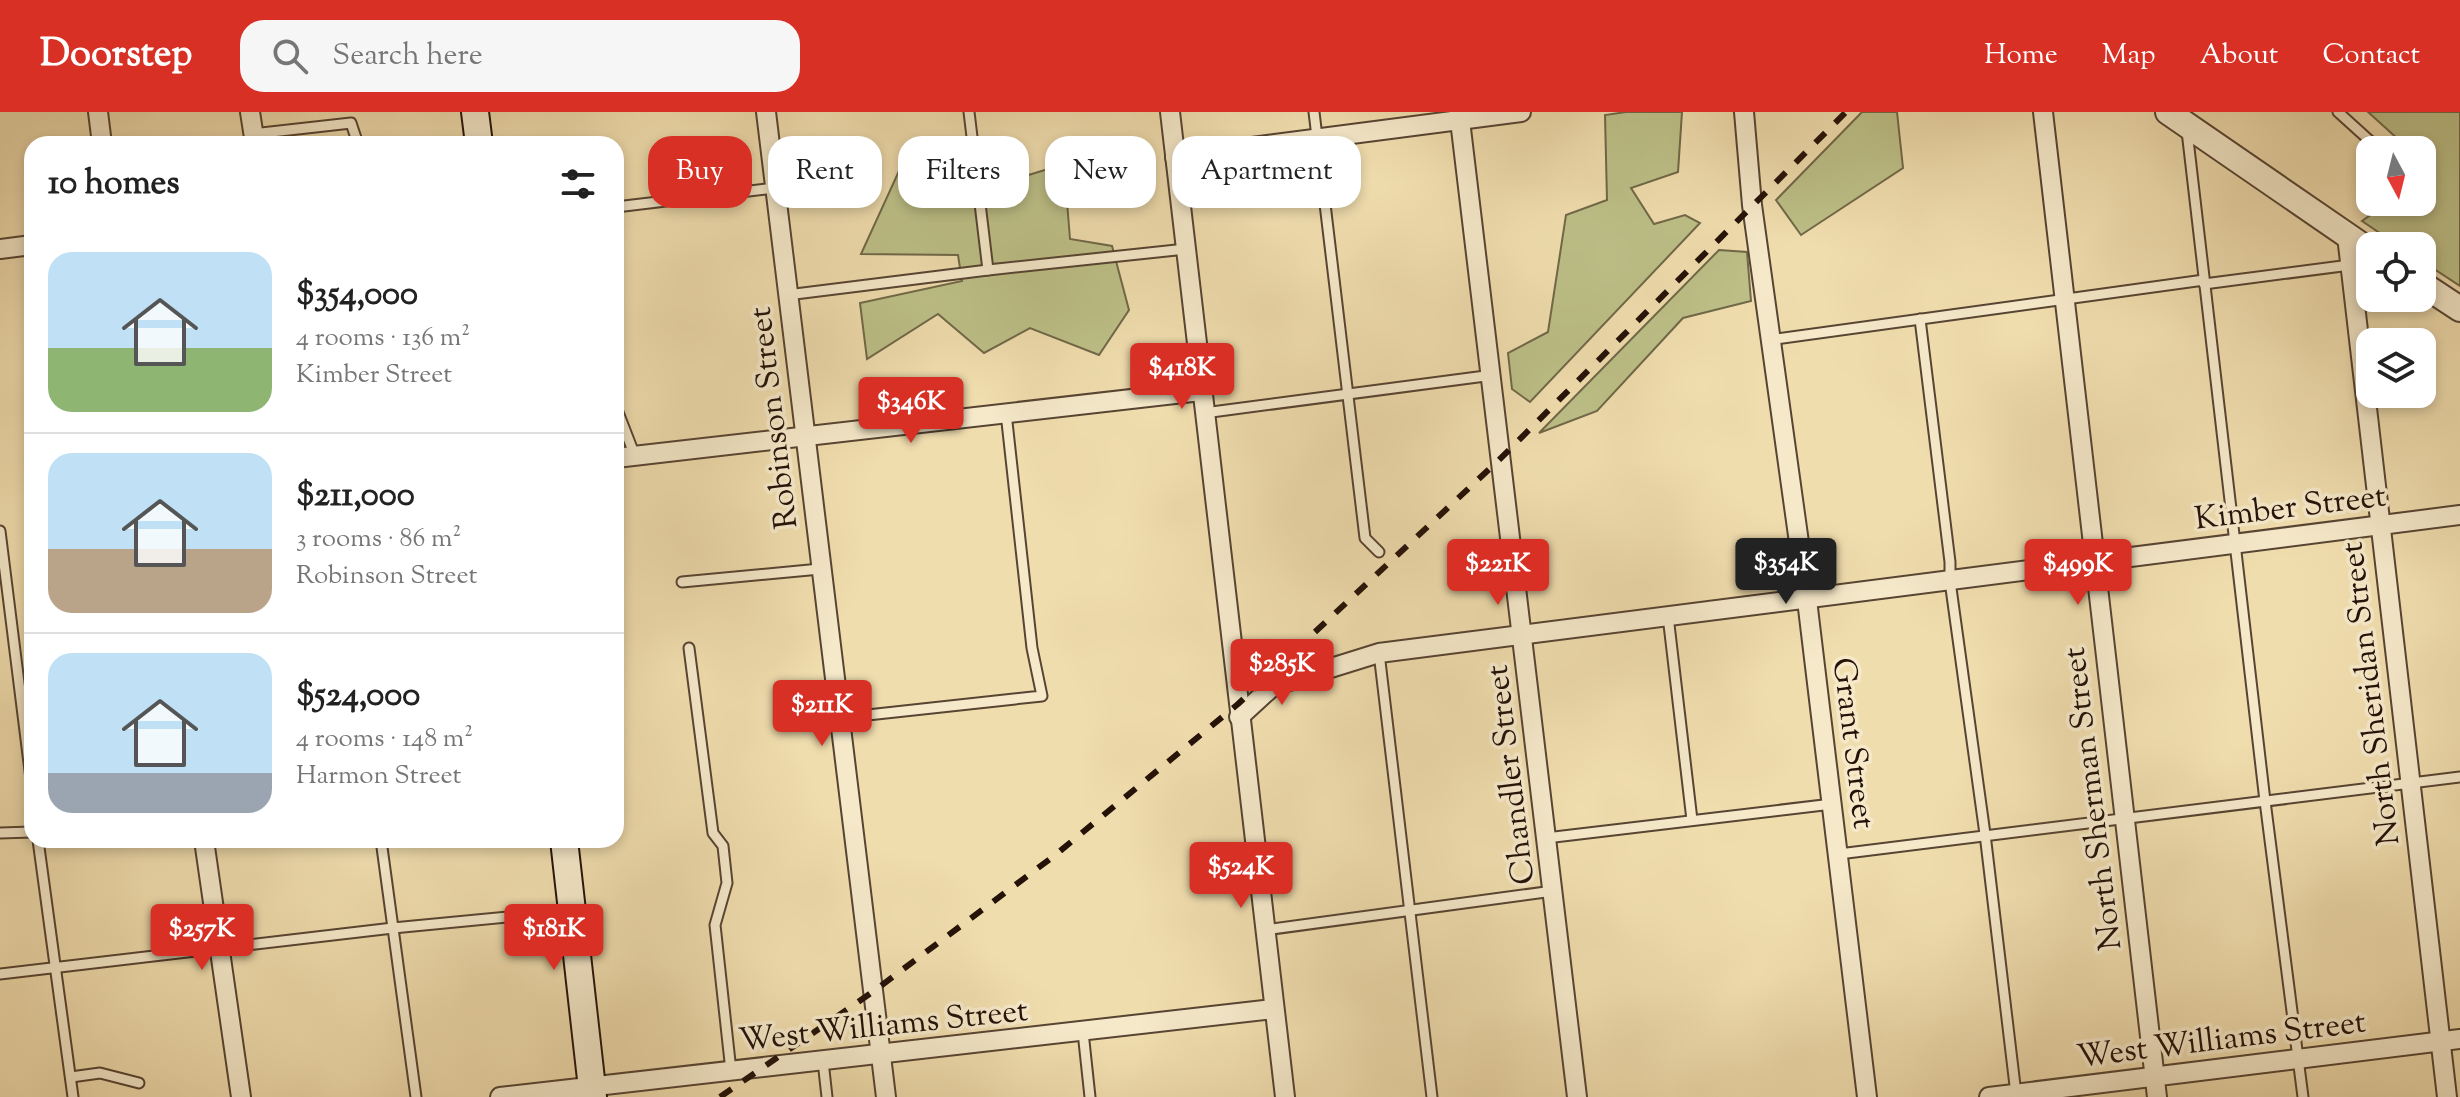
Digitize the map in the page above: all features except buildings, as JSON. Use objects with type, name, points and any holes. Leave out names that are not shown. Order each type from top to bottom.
[{"type":"main road","points":[[475,112],[478,136]]},
{"type":"main road","points":[[565,848],[592,1092]]},
{"type":"street","points":[[98,112],[101,136]]},
{"type":"street","points":[[250,112],[254,136]]},
{"type":"street","name":"Robinson Street","points":[[766,112],[769,136]]},
{"type":"street","points":[[1170,112],[1173,136]]},
{"type":"street","points":[[1330,136],[1460,116],[1521,112]]},
{"type":"street","name":"Grant Street","points":[[1744,112],[1752,205],[1807,600],[1867,1097]]},
{"type":"street","name":"North Sherman Street","points":[[2043,112],[2157,1097]]},
{"type":"street","name":"Chandler Street","points":[[1460,116],[1577,1097]]},
{"type":"street","points":[[2180,117],[2356,242]]},
{"type":"street","name":"Robinson Street","points":[[776,208],[886,1097]]},
{"type":"street","points":[[1181,208],[1285,1097]]},
{"type":"street","name":"North Sheridan Street","points":[[2347,236],[2447,1097]]},
{"type":"street","points":[[0,249],[24,246]]},
{"type":"street","points":[[2436,293],[2460,309]]},
{"type":"street","points":[[624,457],[1201,391]]},
{"type":"street","name":"Kimber Street","points":[[1239,717],[1273,686],[1379,653],[2460,515]]},
{"type":"street","points":[[205,848],[241,1097]]},
{"type":"street","name":"West Williams Street","points":[[500,1097],[592,1092],[731,1071],[1273,1009]]},
{"type":"street","name":"West Williams Street","points":[[1989,1097],[2460,1039]]},
{"type":"lane","points":[[969,112],[988,270]]},
{"type":"lane","points":[[1314,112],[1317,136]]},
{"type":"lane","points":[[2338,112],[2365,136]]},
{"type":"lane","points":[[2180,117],[2204,282],[2303,1097]]},
{"type":"lane","points":[[272,136],[351,123],[355,136]]},
{"type":"lane","points":[[624,206],[768,189]]},
{"type":"lane","points":[[1325,208],[1365,538],[1379,552]]},
{"type":"lane","points":[[787,295],[1186,249]]},
{"type":"lane","points":[[1769,340],[2063,299],[2350,265]]},
{"type":"lane","points":[[1920,319],[2016,1095]]},
{"type":"lane","points":[[1204,413],[1493,375]]},
{"type":"lane","points":[[839,718],[1042,696],[1032,648],[1006,413]]},
{"type":"lane","points":[[624,428],[635,456]]},
{"type":"lane","points":[[0,531],[24,723]]},
{"type":"lane","points":[[682,582],[820,569]]},
{"type":"lane","points":[[1668,616],[1692,820]]},
{"type":"lane","points":[[689,648],[713,833],[723,846],[727,883],[715,925],[731,1071]]},
{"type":"lane","points":[[1379,653],[1432,1097]]},
{"type":"lane","points":[[1839,854],[2460,777]]},
{"type":"lane","points":[[1546,838],[1832,804]]},
{"type":"lane","points":[[0,833],[24,832]]},
{"type":"lane","points":[[39,848],[73,1097]]},
{"type":"lane","points":[[382,848],[416,1097]]},
{"type":"lane","points":[[1265,930],[1553,891]]},
{"type":"lane","points":[[0,974],[393,928],[573,911]]},
{"type":"lane","points":[[1083,1032],[1090,1097]]},
{"type":"lane","points":[[823,1061],[827,1097]]},
{"type":"lane","points":[[71,1077],[100,1073],[139,1083]]},
{"type":"green space","points":[[1682,112],[1678,172],[1631,188],[1654,224],[1685,215],[1700,223],[1530,402],[1512,389],[1508,353],[1548,332],[1566,215],[1607,200],[1605,115]]},
{"type":"green space","points":[[1862,112],[1897,112],[1903,168],[1801,235],[1776,200]]},
{"type":"green space","points":[[2368,112],[2460,112],[2460,286],[2436,270],[2436,232],[2378,232],[2362,221],[2369,216],[2436,216],[2436,136],[2395,136]]},
{"type":"green space","points":[[1045,170],[1045,208],[1068,208],[1070,239],[1112,246],[1129,310],[1099,355],[1030,328],[984,353],[938,314],[867,359],[860,303],[962,281],[958,255],[861,254],[898,173],[898,208],[1029,208],[1029,175]]},
{"type":"green space","points":[[1719,250],[1747,252],[1751,301],[1683,318],[1597,411],[1539,433]]},
{"type":"railway","points":[[720,1097],[874,991],[1054,856],[1238,704],[1499,460],[1846,112]]}]
